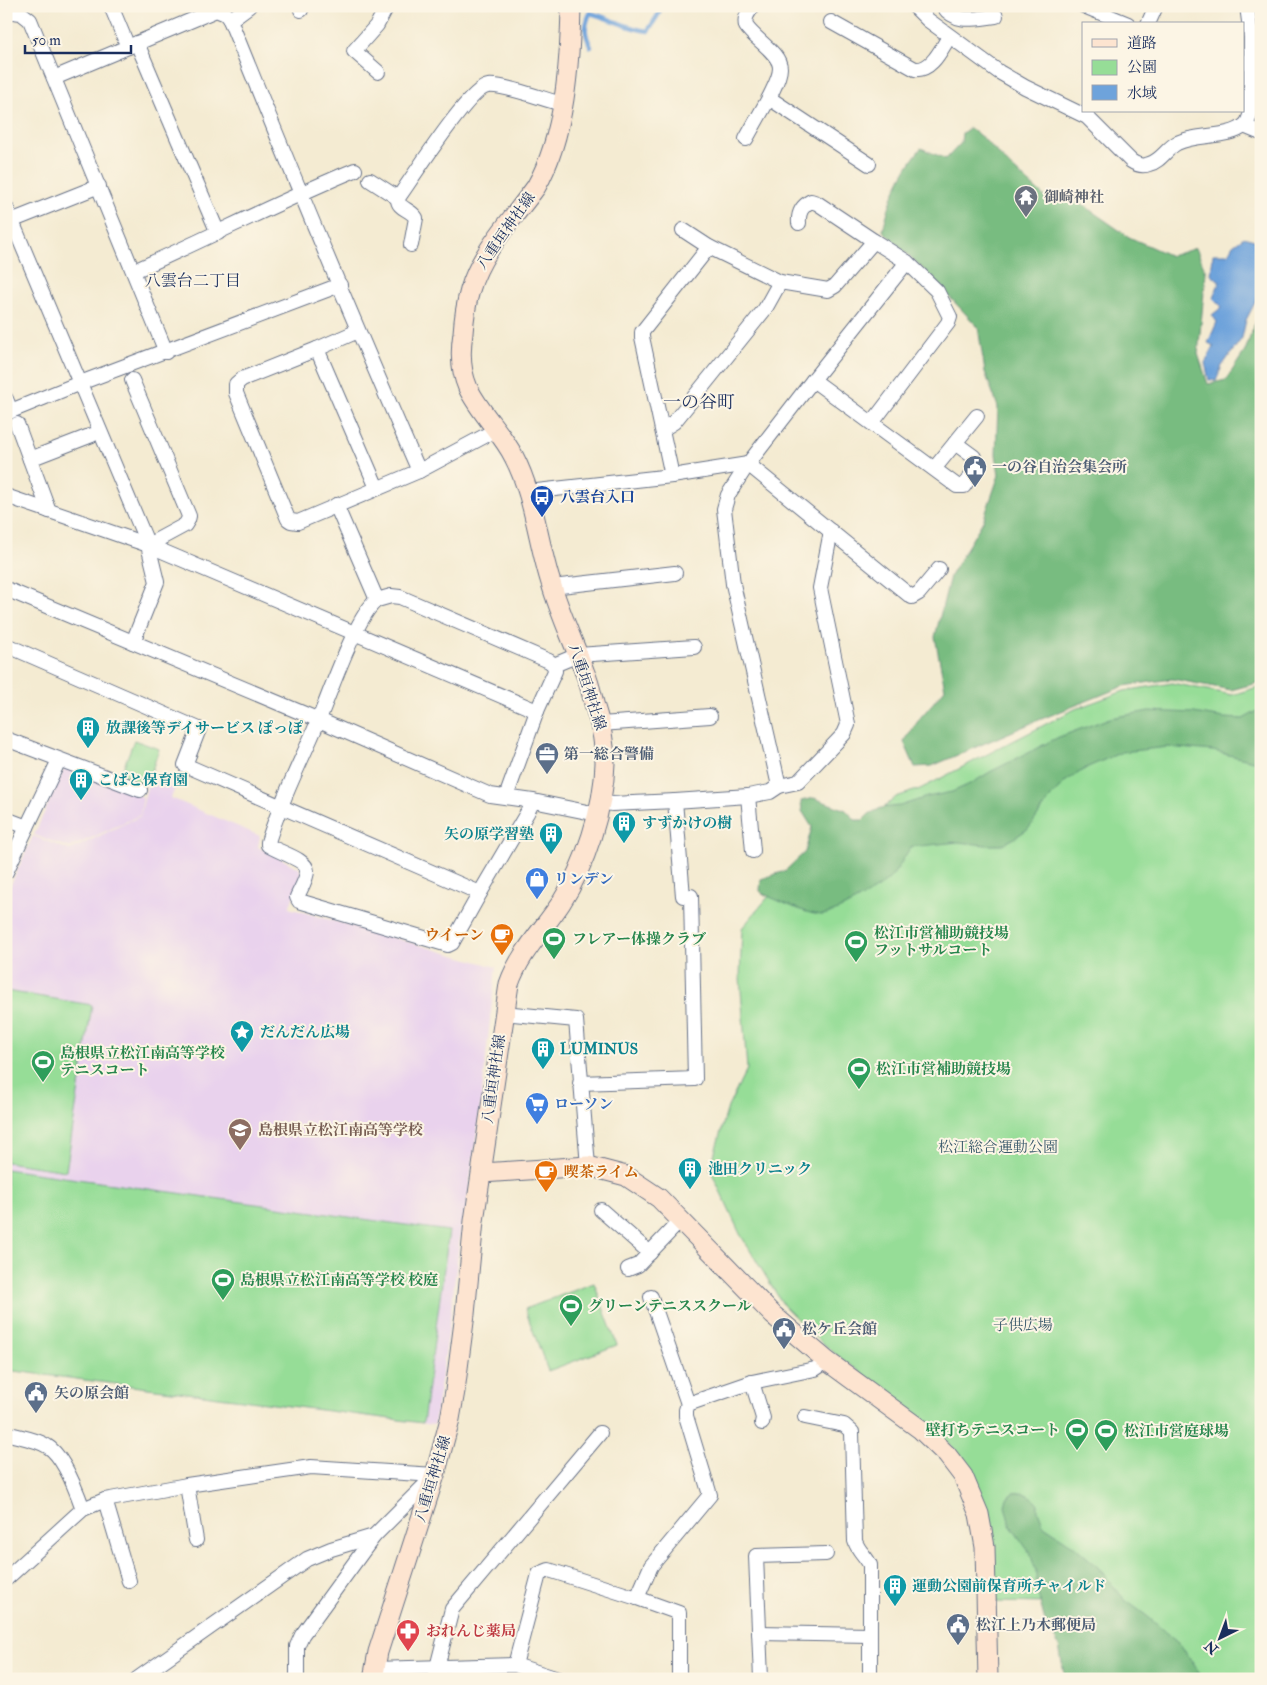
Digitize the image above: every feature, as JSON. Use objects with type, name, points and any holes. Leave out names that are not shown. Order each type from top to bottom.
[{"type":"main road","name":"八重垣神社線","points":[[373,1674],[444,1446],[456,1391],[474,1221],[509,984],[513,971],[522,956],[570,888],[586,852],[599,808],[605,762],[601,724],[586,676],[541,553],[528,492],[514,457],[471,395],[463,372],[460,353],[468,300],[474,279],[486,255],[536,187],[542,177],[551,151],[570,58],[571,6]]},
{"type":"main road","points":[[482,1173],[588,1166],[626,1176],[643,1186],[659,1198],[773,1315],[827,1361],[920,1429],[947,1455],[963,1476],[979,1514],[985,1547],[988,1679]]},
{"type":"street","points":[[112,6],[132,45],[218,233]]},
{"type":"street","points":[[230,20],[249,6]]},
{"type":"street","points":[[378,72],[354,51],[376,25],[387,6]]},
{"type":"street","points":[[746,139],[769,98],[780,68],[779,62],[774,55],[746,26],[746,15],[753,6]]},
{"type":"street","points":[[914,6],[928,20],[999,72],[1025,87],[1082,111]]},
{"type":"street","points":[[943,6],[952,15],[963,19],[996,16]]},
{"type":"street","points":[[1084,6],[1123,22]]},
{"type":"street","points":[[1149,22],[1156,6]]},
{"type":"street","points":[[1090,114],[1131,161],[1140,166],[1156,162],[1178,142],[1193,137],[1236,131],[1244,126],[1251,111],[1251,37],[1247,6]]},
{"type":"street","points":[[54,78],[216,10],[226,14],[358,331],[419,471]]},
{"type":"street","points":[[6,11],[21,13],[30,20],[166,352]]},
{"type":"street","points":[[831,22],[915,69],[922,70],[928,67],[949,36]]},
{"type":"street","points":[[411,245],[416,218],[413,213],[398,203],[398,198],[456,115],[482,88],[488,86],[502,87],[562,104]]},
{"type":"street","points":[[769,98],[869,164]]},
{"type":"street","points":[[1244,126],[1261,133]]},
{"type":"street","points":[[134,271],[300,193],[355,170]]},
{"type":"street","points":[[370,180],[398,198]]},
{"type":"street","points":[[9,222],[99,186]]},
{"type":"street","points":[[799,223],[800,210],[811,202],[817,203],[907,262],[937,291],[950,317],[948,323],[872,423]]},
{"type":"street","points":[[6,207],[9,222],[80,383],[148,545],[157,582],[133,642]]},
{"type":"street","points":[[683,230],[709,247],[780,282],[828,290],[832,289],[874,242]]},
{"type":"street","points":[[672,476],[642,332],[709,247]]},
{"type":"street","points":[[779,786],[733,584],[724,509],[728,495],[748,464],[907,262]]},
{"type":"street","points":[[662,429],[674,422],[765,309],[780,282]]},
{"type":"street","points":[[49,510],[10,412],[80,383],[340,285]]},
{"type":"street","points":[[358,331],[242,379],[236,384],[235,389],[288,520],[298,522],[419,471],[496,430]]},
{"type":"street","points":[[317,349],[377,488]]},
{"type":"street","points":[[132,380],[189,516],[185,525],[148,545]]},
{"type":"street","points":[[813,380],[957,486],[964,486],[974,469],[974,457],[955,443]]},
{"type":"street","points":[[938,464],[977,416]]},
{"type":"street","points":[[30,459],[92,434]]},
{"type":"street","points":[[528,492],[672,476],[748,464],[912,597],[919,593],[939,569]]},
{"type":"street","points":[[6,496],[148,545],[537,710]]},
{"type":"street","points":[[336,505],[377,600]]},
{"type":"street","points":[[6,589],[319,720],[490,795],[599,808],[612,804],[748,796],[770,792],[779,786],[798,782],[844,734],[848,725],[820,588],[831,531]]},
{"type":"street","points":[[552,587],[675,573]]},
{"type":"street","points":[[506,797],[537,710],[555,671],[554,665],[549,661],[400,597],[392,596],[377,600],[371,604],[355,633],[319,720],[280,806],[268,845],[301,861],[306,866],[307,872],[297,897],[299,901],[452,944],[533,801]]},
{"type":"street","points":[[6,645],[199,729],[185,765],[480,893]]},
{"type":"street","points":[[554,665],[578,655],[694,647]]},
{"type":"street","points":[[601,724],[710,716]]},
{"type":"street","points":[[6,739],[140,790]]},
{"type":"street","points":[[6,872],[59,760]]},
{"type":"street","points":[[748,796],[753,851]]},
{"type":"street","points":[[580,1083],[695,1079],[687,896],[674,801]]},
{"type":"street","points":[[6,819],[27,827]]},
{"type":"street","points":[[504,1013],[576,1020],[588,1166]]},
{"type":"street","points":[[601,1210],[650,1253]]},
{"type":"street","points":[[628,1269],[638,1265],[681,1220]]},
{"type":"street","points":[[637,1598],[651,1566],[710,1495],[686,1416],[688,1404],[651,1296]]},
{"type":"street","points":[[688,1404],[752,1382],[815,1369],[827,1361]]},
{"type":"street","points":[[752,1382],[763,1418],[762,1423]]},
{"type":"street","points":[[805,1417],[844,1425],[852,1432],[855,1542],[857,1548],[868,1559],[870,1565],[870,1679]]},
{"type":"street","points":[[6,1433],[46,1445],[56,1452],[76,1488],[83,1510]]},
{"type":"street","points":[[435,1673],[452,1609],[600,1433]]},
{"type":"street","points":[[6,1579],[55,1533],[83,1510],[105,1500],[187,1484],[311,1467],[435,1474]]},
{"type":"street","points":[[297,1679],[297,1646],[302,1635],[374,1536],[435,1474]]},
{"type":"street","points":[[187,1484],[196,1540]]},
{"type":"street","points":[[105,1500],[129,1581]]},
{"type":"street","points":[[136,1679],[307,1559],[374,1536]]},
{"type":"street","points":[[761,1679],[756,1556],[826,1554]]},
{"type":"street","points":[[515,1664],[539,1574],[549,1570],[679,1612],[679,1679]]},
{"type":"street","points":[[759,1633],[870,1635]]},
{"type":"street","points":[[373,1674],[435,1673],[515,1664],[558,1679]]},
{"type":"shaded area","points":[[66,765],[143,797],[140,815],[70,848],[34,835]]},
{"type":"shaded area","name":"島根県立松江南高等学校","points":[[153,773],[178,781],[171,798],[260,836],[258,847],[299,868],[302,875],[289,908],[496,967],[482,1093],[434,1425],[6,1370],[6,895],[33,836],[70,850],[140,816],[147,787]]},
{"type":"green space","points":[[970,128],[1047,199],[1080,203],[1129,237],[1171,256],[1196,248],[1206,272],[1198,354],[1208,384],[1226,380],[1245,351],[1255,323],[1261,314],[1261,682],[1231,690],[1172,679],[1124,686],[932,766],[915,767],[904,742],[920,718],[945,689],[935,637],[950,576],[983,521],[999,475],[996,454],[998,407],[985,372],[978,327],[925,271],[883,231],[897,187],[907,167],[921,148],[946,159],[961,143],[962,133]]},
{"type":"green space","name":"松江総合運動公園","points":[[1172,683],[1232,695],[1261,686],[1261,1679],[1082,1679],[1046,1603],[994,1602],[975,1482],[960,1454],[893,1395],[839,1357],[784,1306],[740,1234],[710,1169],[728,1107],[747,1069],[740,977],[742,928],[792,869],[878,813],[896,797],[920,789],[1075,709],[1124,691]]},
{"type":"green space","points":[[1261,709],[1261,763],[1213,751],[1168,747],[1122,752],[1088,767],[1066,781],[1051,797],[1029,828],[1013,839],[1001,845],[958,842],[911,847],[895,873],[887,881],[858,900],[828,914],[821,915],[807,912],[763,894],[760,891],[761,879],[785,871],[805,852],[812,827],[802,811],[801,801],[814,798],[846,810],[855,820],[863,820],[869,814],[881,808],[900,806],[927,797],[952,792],[1059,737],[1110,718],[1149,711],[1194,713],[1243,719]]},
{"type":"green space","points":[[134,740],[159,749],[152,770],[140,787],[119,779]]},
{"type":"green space","name":"島根県立松江南高等学校 テニスコート","points":[[6,991],[92,1005],[66,1171],[6,1162]]},
{"type":"green space","name":"島根県立松江南高等学校 校庭","points":[[6,1169],[449,1231],[423,1423],[6,1370]]},
{"type":"green space","name":"グリーンテニススクール","points":[[594,1283],[617,1345],[548,1371],[525,1309]]},
{"type":"green space","points":[[1022,1492],[1033,1498],[1038,1504],[1038,1511],[1044,1526],[1073,1545],[1096,1565],[1125,1600],[1147,1616],[1180,1645],[1204,1679],[1065,1679],[1059,1646],[1045,1621],[1036,1587],[1036,1571],[1030,1553],[1010,1525],[1005,1506],[1007,1498],[1014,1493]]},
{"type":"water","points":[[1244,237],[1261,242],[1261,291],[1246,320],[1242,338],[1222,366],[1216,381],[1209,380],[1205,363],[1214,346],[1208,343],[1217,322],[1212,315],[1222,307],[1213,298],[1220,281],[1211,275],[1213,254],[1228,254],[1233,245]]},
{"type":"waterway","points":[[591,47],[586,30],[590,13],[633,28],[648,31],[661,6]]},
{"type":"place","name":"御崎神社","points":[[1026,218]]},
{"type":"place","name":"一の谷自治会集会所","points":[[975,488]]},
{"type":"place","name":"八雲台入口","points":[[542,518]]},
{"type":"place","name":"放課後等デイサービス ぽっぽ","points":[[88,749]]},
{"type":"place","name":"第一総合警備","points":[[547,775]]},
{"type":"place","name":"こばと保育園","points":[[81,801]]},
{"type":"place","name":"すずかけの樹","points":[[624,844]]},
{"type":"place","name":"矢の原学習塾","points":[[551,855]]},
{"type":"place","name":"リンデン","points":[[537,900]]},
{"type":"place","name":"ウイーン","points":[[502,956]]},
{"type":"place","name":"フレアー体操クラブ","points":[[554,960]]},
{"type":"place","name":"松江市営補助競技場 フットサルコート","points":[[856,963]]},
{"type":"place","name":"だんだん広場","points":[[242,1053]]},
{"type":"place","name":"LUMINUS","points":[[543,1070]]},
{"type":"place","name":"島根県立松江南高等学校 テニスコート","points":[[43,1083]]},
{"type":"place","name":"松江市営補助競技場","points":[[859,1090]]},
{"type":"place","name":"ローソン","points":[[537,1125]]},
{"type":"place","name":"島根県立松江南高等学校","points":[[240,1151]]},
{"type":"place","name":"池田クリニック","points":[[690,1190]]},
{"type":"place","name":"喫茶ライム","points":[[546,1193]]},
{"type":"place","name":"島根県立松江南高等学校 校庭","points":[[223,1301]]},
{"type":"place","name":"グリーンテニススクール","points":[[571,1327]]},
{"type":"place","name":"松ケ丘会館","points":[[784,1350]]},
{"type":"place","name":"矢の原会館","points":[[36,1414]]},
{"type":"place","name":"壁打ちテニスコート","points":[[1077,1451]]},
{"type":"place","name":"松江市営庭球場","points":[[1106,1452]]},
{"type":"place","name":"運動公園前保育所チャイルド","points":[[895,1607]]},
{"type":"place","name":"松江上乃木郵便局","points":[[958,1646]]},
{"type":"place","name":"おれんじ薬局","points":[[408,1652]]},
{"type":"district","name":"八雲台二丁目","points":[[193,281]]},
{"type":"district","name":"一の谷町","points":[[699,402]]},
{"type":"park label","name":"子供広場","points":[[1023,1325]]}]
